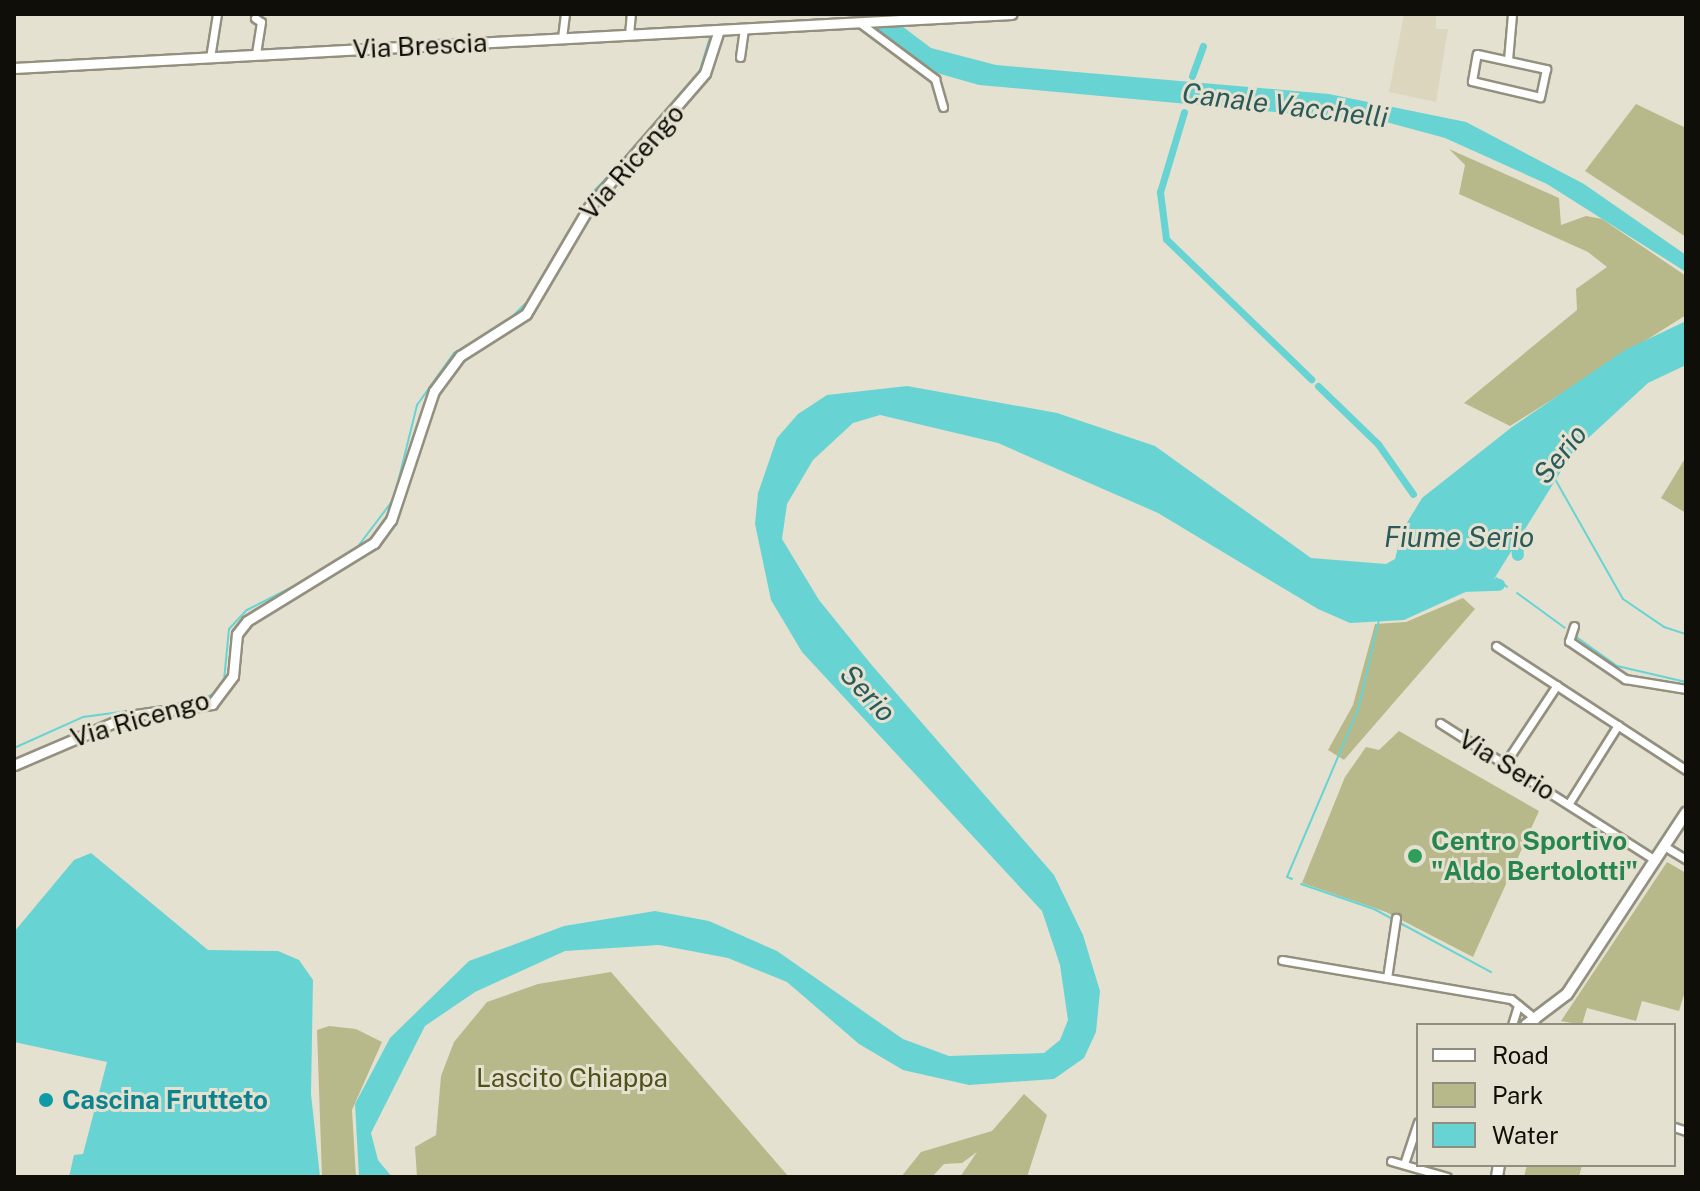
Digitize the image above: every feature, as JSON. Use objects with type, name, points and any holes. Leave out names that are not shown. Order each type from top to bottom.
[{"type":"main road","points":[[1531,1022],[1567,994],[1686,813]]},
{"type":"street","points":[[210,58],[217,14]]},
{"type":"street","points":[[562,38],[565,14]]},
{"type":"street","points":[[629,35],[631,14]]},
{"type":"street","name":"Via Brescia","points":[[14,68],[1012,14]]},
{"type":"street","points":[[1508,60],[1512,14]]},
{"type":"street","points":[[255,18],[261,22],[256,55]]},
{"type":"street","points":[[862,23],[935,79],[943,107]]},
{"type":"street","points":[[740,57],[744,29]]},
{"type":"street","name":"Via Ricengo","points":[[14,765],[129,716],[212,704],[233,676],[237,634],[247,621],[374,543],[391,520],[423,411],[440,382],[460,356],[526,314],[589,207],[705,73],[719,30]]},
{"type":"street","points":[[1477,54],[1508,60],[1546,69],[1540,97],[1472,81],[1477,54]]},
{"type":"street","points":[[1574,626],[1569,641],[1625,679],[1686,689]]},
{"type":"street","points":[[1496,646],[1686,770]]},
{"type":"street","points":[[1506,762],[1557,685]]},
{"type":"street","name":"Via Serio","points":[[1440,723],[1506,762],[1655,860]]},
{"type":"street","points":[[1569,803],[1618,725]]},
{"type":"street","points":[[1664,846],[1686,859]]},
{"type":"street","points":[[1387,978],[1396,922]]},
{"type":"street","points":[[1282,960],[1518,1005],[1531,1022]]},
{"type":"street","points":[[1513,1023],[1518,1005]]},
{"type":"street","points":[[1404,1164],[1416,1128]]},
{"type":"street","points":[[1391,1161],[1447,1177]]},
{"type":"street","points":[[1412,1177],[1415,1168]]},
{"type":"shaded area","points":[[1404,14],[1436,14],[1436,29],[1448,29],[1436,102],[1389,92]]},
{"type":"green space","points":[[1636,104],[1686,128],[1686,237],[1585,171]]},
{"type":"green space","points":[[1449,149],[1559,198],[1561,225],[1586,216],[1602,219],[1686,276],[1686,315],[1510,426],[1464,403],[1577,310],[1576,289],[1607,267],[1588,252],[1459,194],[1465,165]]},
{"type":"green space","points":[[1686,457],[1686,513],[1661,498]]},
{"type":"green space","points":[[1463,598],[1475,609],[1344,760],[1328,750],[1353,705],[1375,624],[1406,622]]},
{"type":"green space","name":"Centro Sportivo \"Aldo Bertolotti\"","points":[[1399,731],[1539,811],[1473,957],[1386,912],[1302,883],[1345,777],[1366,747],[1379,750]]},
{"type":"green space","points":[[1667,862],[1686,873],[1686,988],[1679,1011],[1642,1001],[1636,1021],[1587,1008],[1583,1023],[1561,1021]]},
{"type":"green space","name":"Lascito Chiappa","points":[[611,972],[789,1177],[417,1177],[415,1147],[436,1135],[441,1076],[454,1042],[487,1002],[538,984]]},
{"type":"green space","points":[[329,1026],[356,1029],[382,1042],[352,1110],[356,1177],[322,1177],[317,1030]]},
{"type":"green space","points":[[1024,1094],[1047,1115],[1027,1177],[960,1177],[977,1152],[962,1163],[944,1164],[932,1177],[901,1177],[921,1152],[992,1131]]},
{"type":"green space","points":[[1526,1167],[1582,1167],[1579,1177],[1524,1177]]},
{"type":"water","name":"Canale Vacchelli","points":[[856,14],[886,14],[931,48],[996,65],[1329,94],[1466,122],[1584,184],[1686,255],[1686,272],[1547,184],[1445,138],[1386,122],[979,85],[930,71]]},
{"type":"water","name":"Fiume Serio","points":[[1686,321],[1686,365],[1648,383],[1573,452],[1494,579],[1404,620],[1350,623],[1318,609],[1158,513],[998,443],[880,415],[853,423],[813,460],[787,504],[782,539],[819,600],[870,663],[1054,875],[1083,935],[1100,991],[1096,1032],[1084,1058],[1054,1079],[969,1085],[903,1070],[859,1044],[787,982],[728,958],[659,945],[565,951],[475,992],[425,1026],[371,1133],[378,1160],[392,1177],[359,1177],[355,1104],[390,1038],[469,961],[564,926],[655,911],[709,921],[777,951],[903,1039],[949,1056],[1044,1053],[1060,1040],[1068,1020],[1060,965],[1042,911],[802,652],[771,600],[755,524],[758,493],[777,438],[798,414],[827,395],[907,386],[1057,413],[1155,446],[1311,558],[1386,564],[1395,559],[1402,531],[1422,498],[1512,427],[1625,350]]},
{"type":"water","points":[[91,853],[208,950],[278,951],[299,960],[313,980],[311,1094],[320,1177],[69,1177],[74,1155],[83,1154],[107,1062],[14,1042],[14,932],[74,860]]},
{"type":"waterway","points":[[699,73],[710,36]]},
{"type":"waterway","name":"Canale Vacchelli","points":[[1192,76],[1203,46]]},
{"type":"waterway","name":"Canale Vacchelli","points":[[1184,112],[1160,192],[1166,239],[1311,379]]},
{"type":"waterway","points":[[553,260],[591,194],[625,159]]},
{"type":"waterway","points":[[511,318],[529,300]]},
{"type":"waterway","points":[[395,494],[417,405],[454,353],[506,322]]},
{"type":"waterway","points":[[1318,386],[1378,444],[1413,494]]},
{"type":"waterway","name":"Serio","points":[[1555,479],[1623,599],[1664,627],[1686,634]]},
{"type":"waterway","points":[[356,549],[393,500]]},
{"type":"waterway","points":[[1515,522],[1518,555]]},
{"type":"waterway","points":[[1496,578],[1507,587]]},
{"type":"waterway","points":[[224,680],[229,629],[247,610],[300,583]]},
{"type":"waterway","points":[[1463,586],[1499,585]]},
{"type":"waterway","points":[[1517,593],[1565,628]]},
{"type":"waterway","points":[[1292,879],[1287,877],[1358,710],[1379,620]]},
{"type":"waterway","points":[[1575,636],[1617,666],[1686,682]]},
{"type":"waterway","points":[[194,702],[214,694]]},
{"type":"waterway","points":[[14,748],[83,717],[180,704]]},
{"type":"waterway","points":[[1301,884],[1374,909],[1491,972]]},
{"type":"place","name":"Centro Sportivo \"Aldo Bertolotti\"","points":[[1415,856]]},
{"type":"place","name":"Cascina Frutteto","points":[[46,1100]]}]
